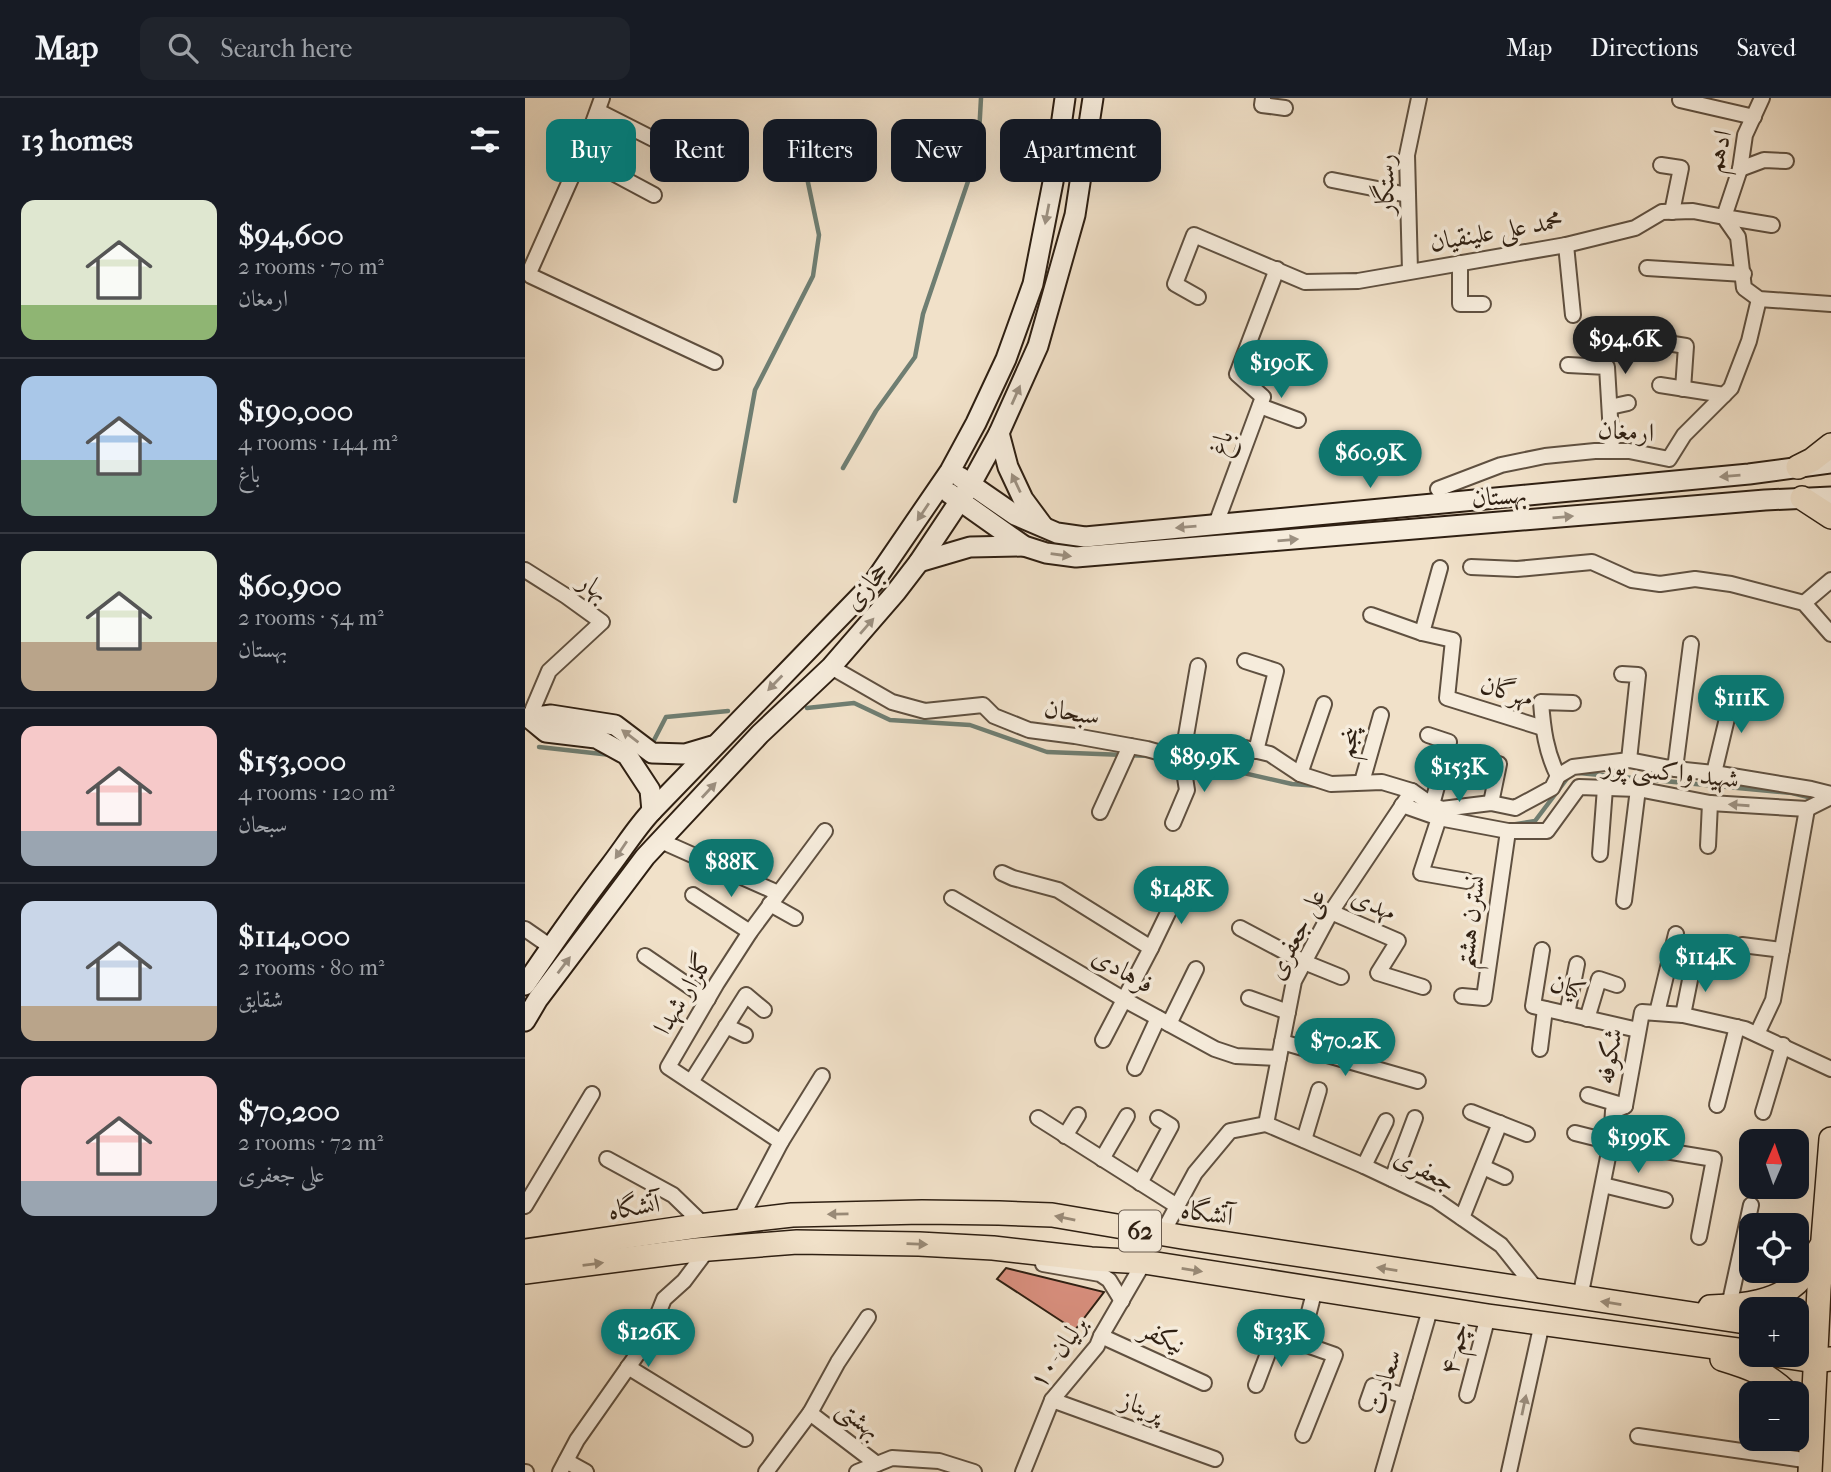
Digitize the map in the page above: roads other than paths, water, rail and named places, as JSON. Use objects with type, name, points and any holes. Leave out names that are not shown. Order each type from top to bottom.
[{"type":"main road","name":"حجازی","points":[[525,985],[634,831],[874,582],[945,479],[976,423],[1006,359],[1033,284],[1053,182],[1065,98]]},
{"type":"main road","name":"حجازی","points":[[525,1021],[538,999],[645,857],[760,734],[831,667],[919,562],[965,492],[999,432],[1038,346],[1075,215],[1092,100]]},
{"type":"main road","points":[[999,432],[1008,467],[1023,499],[1044,527]]},
{"type":"main road","points":[[1798,467],[1831,445]]},
{"type":"main road","name":"بهستان","points":[[945,479],[965,492],[1057,533],[1085,537],[1749,474],[1831,463]]},
{"type":"main road","name":"بهستان","points":[[965,492],[1024,546],[1046,553],[1076,557],[1831,497]]},
{"type":"main road","points":[[1514,496],[1514,521]]},
{"type":"main road","points":[[1801,498],[1831,517]]},
{"type":"main road","points":[[919,562],[970,547],[1024,546]]},
{"type":"main road","points":[[526,719],[551,715],[615,725],[652,752],[685,754],[715,745]]},
{"type":"main road","points":[[526,719],[546,732],[596,738],[627,755],[650,790],[652,811]]},
{"type":"main road","points":[[1809,1399],[1823,1360],[1815,1333],[1825,1293],[1823,1243],[1831,1139]]},
{"type":"main road","name":"آتشگاه","points":[[525,1251],[792,1215],[986,1213],[1052,1216],[1739,1321]]},
{"type":"main road","points":[[1091,1259],[1100,1225]]},
{"type":"main road","name":"آتشگاه","points":[[525,1272],[797,1242],[993,1248],[1144,1262],[1488,1316],[1739,1350]]},
{"type":"main road","points":[[1647,1308],[1729,1306],[1764,1301],[1801,1279],[1823,1243]]},
{"type":"main road","points":[[1648,1338],[1749,1367],[1775,1381]]},
{"type":"main road","points":[[1809,1405],[1831,1379]]},
{"type":"main road","points":[[1809,1408],[1831,1396]]},
{"type":"street","points":[[1263,98],[1262,105],[1285,108]]},
{"type":"street","name":"رستگار","points":[[1410,271],[1407,155],[1419,98]]},
{"type":"street","name":"ادهم","points":[[1724,217],[1740,169],[1745,135],[1762,98]]},
{"type":"street","points":[[1680,100],[1754,117]]},
{"type":"street","points":[[600,104],[650,135]]},
{"type":"street","points":[[1740,169],[1764,160],[1786,161]]},
{"type":"street","points":[[1661,165],[1681,168],[1672,212]]},
{"type":"street","points":[[1332,180],[1408,195]]},
{"type":"street","points":[[569,182],[529,273],[531,276],[715,362]]},
{"type":"street","points":[[630,182],[654,195]]},
{"type":"street","name":"محمد علی علینقیان","points":[[1198,297],[1175,284],[1194,235],[1305,282],[1328,282],[1358,281],[1566,245],[1635,228],[1662,212],[1693,211],[1772,225]]},
{"type":"street","points":[[1724,217],[1738,237],[1744,288],[1759,299],[1831,304]]},
{"type":"street","points":[[1566,245],[1573,314]]},
{"type":"street","points":[[1460,263],[1460,304],[1483,304]]},
{"type":"street","points":[[1647,268],[1744,275]]},
{"type":"street","name":"باغ","points":[[1216,524],[1263,397],[1237,373],[1277,269]]},
{"type":"street","name":"ارمغان","points":[[1438,489],[1501,466],[1545,456],[1629,451],[1669,459],[1683,435],[1731,388],[1749,341],[1759,299]]},
{"type":"street","points":[[1661,342],[1686,346],[1683,389]]},
{"type":"street","points":[[1568,365],[1607,367],[1612,451]]},
{"type":"street","points":[[1660,385],[1724,395]]},
{"type":"street","points":[[1609,407],[1628,404]]},
{"type":"street","points":[[1260,407],[1298,420]]},
{"type":"street","points":[[1471,567],[1517,569],[1592,562],[1632,580],[1660,584],[1695,579],[1731,584],[1804,603],[1831,634]]},
{"type":"street","points":[[1371,615],[1422,633],[1440,568]]},
{"type":"street","name":"بهار","points":[[525,570],[602,622],[549,671],[526,719]]},
{"type":"street","points":[[1804,603],[1831,580]]},
{"type":"street","name":"مهرگان","points":[[1422,633],[1453,640],[1447,698],[1543,728]]},
{"type":"street","points":[[1675,769],[1691,644]]},
{"type":"street","points":[[1245,661],[1276,671],[1256,751],[1270,754],[1300,774],[1331,783],[1382,782],[1412,791],[1436,811]]},
{"type":"street","points":[[1174,823],[1187,790],[1182,759],[1198,666]]},
{"type":"street","name":"سبحان","points":[[831,667],[892,702],[925,711],[983,705],[994,716],[1029,730],[1147,749],[1182,759],[1216,757],[1245,748],[1256,751]]},
{"type":"street","points":[[1622,674],[1638,675],[1629,760]]},
{"type":"street","points":[[1714,773],[1734,689],[1756,690]]},
{"type":"street","points":[[1558,776],[1549,758],[1541,702],[1573,703]]},
{"type":"street","points":[[1300,774],[1324,704]]},
{"type":"street","name":"پنجم","points":[[1362,782],[1381,715]]},
{"type":"street","points":[[1428,735],[1449,742],[1421,873],[1467,881]]},
{"type":"street","points":[[1100,812],[1130,746]]},
{"type":"street","points":[[1436,811],[1491,803],[1515,808],[1552,788],[1558,776],[1573,767],[1629,760],[1831,795]]},
{"type":"street","points":[[1491,803],[1499,764]]},
{"type":"street","name":"شهید واکسی پور","points":[[1402,805],[1436,811],[1508,831],[1547,831],[1579,786],[1638,789],[1710,803],[1807,809]]},
{"type":"street","points":[[1600,854],[1605,788]]},
{"type":"street","points":[[1625,901],[1638,789]]},
{"type":"street","name":"علی جعفری","points":[[1266,1124],[1293,981],[1331,912],[1412,791]]},
{"type":"street","points":[[1756,1034],[1773,1000],[1807,809],[1831,795]]},
{"type":"street","points":[[1709,846],[1710,803]]},
{"type":"street","name":"گلزار شهدا","points":[[782,1142],[668,1068],[750,932],[825,831]]},
{"type":"street","name":"نسترن هشتم","points":[[1462,996],[1484,999],[1508,831]]},
{"type":"street","points":[[661,841],[774,898],[795,918]]},
{"type":"street","points":[[1002,873],[1058,890],[1151,948]]},
{"type":"street","points":[[1103,1040],[1151,948],[1172,887],[1193,897]]},
{"type":"street","points":[[694,895],[750,932]]},
{"type":"street","name":"فرهادی","points":[[952,898],[1125,1000],[1215,1049],[1236,1056],[1279,1058]]},
{"type":"street","name":"مهدی","points":[[1331,912],[1398,941],[1378,973],[1423,987]]},
{"type":"street","points":[[1240,928],[1304,962],[1341,977]]},
{"type":"street","points":[[525,929],[551,947]]},
{"type":"street","points":[[1657,1013],[1676,934]]},
{"type":"street","points":[[1742,945],[1782,950]]},
{"type":"street","name":"کیان","points":[[1542,950],[1533,1006],[1638,1030]]},
{"type":"street","points":[[645,956],[708,999]]},
{"type":"street","points":[[1567,1014],[1577,964]]},
{"type":"street","points":[[1683,1015],[1693,965]]},
{"type":"street","points":[[1135,1068],[1196,969]]},
{"type":"street","points":[[1587,1019],[1599,979],[1617,985]]},
{"type":"street","points":[[691,1082],[746,995],[764,1010]]},
{"type":"street","points":[[1249,998],[1288,1012]]},
{"type":"street","points":[[1540,1049],[1545,1009]]},
{"type":"street","name":"شکوفه","points":[[1580,1298],[1611,1142],[1613,1111],[1625,1106],[1642,1012],[1683,1015],[1737,1027],[1783,1045],[1831,1069]]},
{"type":"street","points":[[726,1026],[745,1035]]},
{"type":"street","points":[[1717,1105],[1737,1027]]},
{"type":"street","points":[[1282,1042],[1418,1081]]},
{"type":"street","points":[[1763,1112],[1783,1045]]},
{"type":"street","points":[[739,1222],[821,1076]]},
{"type":"street","points":[[1304,1140],[1319,1090]]},
{"type":"street","points":[[525,1206],[592,1094]]},
{"type":"street","points":[[1588,1096],[1625,1106]]},
{"type":"street","points":[[1471,1112],[1527,1134]]},
{"type":"street","points":[[1065,1136],[1078,1115]]},
{"type":"street","points":[[1102,1159],[1127,1116]]},
{"type":"street","points":[[1038,1118],[1177,1206]]},
{"type":"street","points":[[1140,1183],[1171,1126],[1158,1118]]},
{"type":"street","points":[[1392,1179],[1415,1118]]},
{"type":"street","points":[[1364,1166],[1386,1121]]},
{"type":"street","points":[[1162,1234],[1195,1173],[1230,1131],[1266,1124]]},
{"type":"street","name":"جعفری","points":[[1266,1124],[1436,1200],[1501,1245],[1537,1292]]},
{"type":"street","points":[[1462,1218],[1500,1124]]},
{"type":"street","points":[[1575,1133],[1611,1142],[1714,1158],[1699,1237]]},
{"type":"street","points":[[607,1159],[673,1195],[704,1225]]},
{"type":"street","points":[[1483,1167],[1505,1177]]},
{"type":"street","points":[[1603,1185],[1665,1200]]},
{"type":"street","points":[[1729,1306],[1751,1205]]},
{"type":"street","points":[[993,1248],[1036,1263],[1100,1274],[1109,1280],[1122,1301]]},
{"type":"street","points":[[586,1472],[563,1466],[577,1440],[648,1339],[664,1299],[684,1281],[708,1250]]},
{"type":"street","name":"۱۰-برلیان","points":[[1026,1471],[1052,1400],[1097,1346],[1144,1262]]},
{"type":"street","points":[[1301,1343],[1315,1289]]},
{"type":"street","name":"سعادت","points":[[1383,1472],[1431,1306]]},
{"type":"street","name":"۴-چم","points":[[1468,1395],[1488,1316]]},
{"type":"street","points":[[766,1472],[810,1413],[838,1362],[868,1317]]},
{"type":"street","points":[[1509,1472],[1542,1323]]},
{"type":"street","points":[[1256,1385],[1275,1335],[1335,1354],[1303,1435]]},
{"type":"street","name":"نیکفر","points":[[1101,1336],[1203,1383]]},
{"type":"street","points":[[628,1367],[745,1439]]},
{"type":"street","points":[[1367,1403],[1373,1386],[1405,1396]]},
{"type":"street","name":"پریناز","points":[[1052,1400],[1215,1459]]},
{"type":"street","name":"بهشتی","points":[[810,1413],[877,1464]]},
{"type":"street","points":[[1638,1436],[1811,1458]]},
{"type":"street","points":[[857,1472],[892,1458],[939,1461],[974,1472]]},
{"type":"waterway","points":[[843,468],[876,411],[915,357],[923,314],[978,152],[981,98]]},
{"type":"waterway","points":[[735,501],[755,390],[813,276],[819,235],[808,182]]},
{"type":"waterway","points":[[807,708],[854,703],[890,720],[970,725],[1047,752],[1150,756]]},
{"type":"waterway","points":[[651,746],[666,717],[728,711]]},
{"type":"waterway","points":[[539,747],[611,755]]},
{"type":"waterway","points":[[1204,764],[1292,784],[1319,786]]},
{"type":"waterway","points":[[1579,773],[1792,793],[1808,797]]},
{"type":"waterway","points":[[1510,825],[1535,821],[1569,776]]}]
